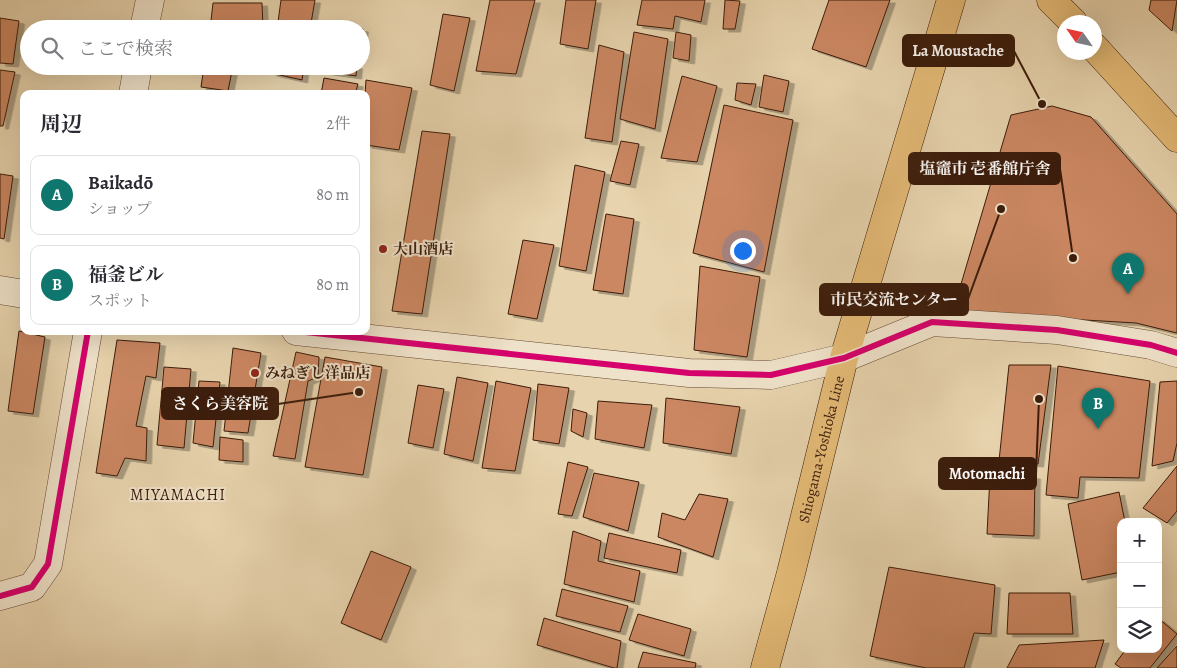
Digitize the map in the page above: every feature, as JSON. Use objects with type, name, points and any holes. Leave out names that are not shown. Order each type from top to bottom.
[{"type":"main road","name":"Shiogama-Yoshioka Line","points":[[765,668],[844,358],[951,0]]},
{"type":"main road","points":[[1051,0],[1066,15]]},
{"type":"main road","points":[[1102,56],[1177,138]]},
{"type":"street","points":[[146,20],[150,0]]},
{"type":"street","points":[[134,90],[136,75]]},
{"type":"street","points":[[0,290],[20,293]]},
{"type":"street","points":[[333,335],[689,373],[771,375],[844,358],[932,322],[1057,330],[1151,345],[1177,353]]},
{"type":"street","points":[[0,596],[32,587],[48,564],[87,335]]},
{"type":"building","points":[[281,0],[315,0],[312,20],[278,20]]},
{"type":"building","points":[[490,0],[535,0],[516,74],[476,71]]},
{"type":"building","points":[[566,0],[596,0],[588,49],[560,44]]},
{"type":"building","points":[[642,0],[705,0],[701,22],[675,16],[673,29],[637,25]]},
{"type":"building","points":[[725,0],[740,1],[735,29],[723,29]]},
{"type":"building","points":[[829,0],[890,0],[866,67],[812,49]]},
{"type":"building","points":[[1151,0],[1177,0],[1172,31],[1149,10]]},
{"type":"building","points":[[213,3],[262,3],[263,20],[211,20]]},
{"type":"building","points":[[443,14],[470,18],[454,91],[430,85]]},
{"type":"building","points":[[0,18],[19,21],[13,64],[0,63]]},
{"type":"building","points":[[634,32],[668,39],[655,129],[620,119]]},
{"type":"building","points":[[676,32],[691,35],[689,61],[673,58]]},
{"type":"building","points":[[599,45],[624,52],[612,142],[585,138]]},
{"type":"building","points":[[0,70],[15,72],[3,126],[0,126]]},
{"type":"building","points":[[203,75],[231,75],[228,90],[201,87]]},
{"type":"building","points":[[280,75],[303,75],[302,80]]},
{"type":"building","points":[[764,75],[789,81],[783,112],[759,107]]},
{"type":"building","points":[[682,76],[717,86],[697,162],[661,158]]},
{"type":"building","points":[[324,78],[358,84],[356,90],[322,90]]},
{"type":"building","points":[[366,80],[412,88],[399,150],[370,146],[370,90],[365,90]]},
{"type":"building","points":[[737,83],[756,84],[751,105],[735,100]]},
{"type":"building","points":[[724,105],[793,120],[764,272],[693,253]]},
{"type":"building","points":[[1052,106],[1091,117],[1177,214],[1177,333],[1136,323],[965,313],[956,301],[1011,115]]},
{"type":"building","points":[[422,131],[450,134],[422,314],[392,311]]},
{"type":"building","points":[[621,141],[639,144],[630,185],[610,181]]},
{"type":"building","points":[[575,165],[605,172],[586,271],[559,266]]},
{"type":"building","points":[[0,174],[13,176],[4,239],[0,238]]},
{"type":"building","points":[[606,214],[634,219],[623,294],[593,290]]},
{"type":"building","points":[[523,240],[554,245],[537,319],[508,314]]},
{"type":"building","points":[[700,266],[760,277],[747,357],[694,350]]},
{"type":"building","points":[[19,331],[20,335],[45,337],[33,414],[8,411]]},
{"type":"building","points":[[117,340],[160,343],[156,378],[146,376],[136,426],[147,428],[146,461],[125,458],[117,476],[96,473]]},
{"type":"building","points":[[233,348],[261,353],[248,433],[224,431]]},
{"type":"building","points":[[296,352],[319,357],[318,377],[308,381],[295,459],[273,456]]},
{"type":"building","points":[[325,357],[382,367],[363,475],[305,467]]},
{"type":"building","points":[[1009,365],[1051,365],[1038,464],[999,461]]},
{"type":"building","points":[[1058,366],[1150,381],[1139,478],[1080,477],[1078,498],[1046,495]]},
{"type":"building","points":[[164,367],[191,369],[184,448],[157,445]]},
{"type":"building","points":[[457,377],[488,383],[473,461],[444,454]]},
{"type":"building","points":[[199,381],[220,382],[213,447],[193,443]]},
{"type":"building","points":[[496,381],[531,388],[515,471],[482,468]]},
{"type":"building","points":[[1177,381],[1177,443],[1173,461],[1152,466],[1160,382]]},
{"type":"building","points":[[538,384],[569,388],[559,444],[533,440]]},
{"type":"building","points":[[418,385],[444,389],[433,448],[408,443]]},
{"type":"building","points":[[666,398],[740,407],[731,454],[663,443]]},
{"type":"building","points":[[598,401],[652,405],[644,448],[595,439]]},
{"type":"building","points":[[573,409],[587,413],[583,437],[571,431]]},
{"type":"building","points":[[220,437],[243,440],[243,462],[219,460]]},
{"type":"building","points":[[568,462],[588,467],[572,516],[558,514]]},
{"type":"building","points":[[1177,466],[1177,511],[1167,523],[1162,518],[1143,508]]},
{"type":"building","points":[[594,473],[639,482],[628,531],[583,517]]},
{"type":"building","points":[[990,476],[1035,476],[1034,536],[987,534]]},
{"type":"building","points":[[1119,492],[1124,518],[1117,518],[1117,573],[1082,580],[1068,504]]},
{"type":"building","points":[[699,494],[728,499],[713,557],[658,537],[662,513],[685,520]]},
{"type":"building","points":[[573,531],[601,541],[598,561],[640,571],[634,602],[564,584]]},
{"type":"building","points":[[609,533],[681,550],[677,573],[604,558]]},
{"type":"building","points":[[371,551],[411,567],[381,640],[341,623]]},
{"type":"building","points":[[889,567],[995,585],[991,634],[974,633],[964,668],[926,668],[870,656]]},
{"type":"building","points":[[562,589],[628,606],[620,632],[556,616]]},
{"type":"building","points":[[1009,593],[1070,593],[1073,634],[1007,634]]},
{"type":"building","points":[[638,614],[691,629],[684,656],[629,640]]},
{"type":"building","points":[[544,618],[621,641],[617,668],[537,645]]},
{"type":"building","points":[[1162,621],[1177,634],[1162,653]]},
{"type":"building","points":[[1104,640],[1095,668],[1007,668],[1019,645]]},
{"type":"building","points":[[1177,646],[1177,668],[1157,668]]},
{"type":"building","points":[[643,652],[696,663],[695,668],[638,668]]},
{"type":"building","points":[[1123,653],[1162,653],[1150,668],[1121,668],[1115,664]]},
{"type":"cycle path","points":[[333,335],[689,373],[771,375],[844,358],[932,322],[1057,330],[1151,345],[1177,353]]},
{"type":"cycle path","points":[[0,596],[32,587],[48,564],[87,335]]},
{"type":"place","name":"La Moustache","points":[[1042,104]]},
{"type":"place","name":"市民交流センター","points":[[1001,209]]},
{"type":"place","name":"大山酒店","points":[[383,249]]},
{"type":"place","name":"塩竈市 壱番館庁舎","points":[[1073,258]]},
{"type":"place","name":"Baikadō","points":[[1128,294]]},
{"type":"place","name":"みねぎし洋品店","points":[[255,373]]},
{"type":"place","name":"さくら美容院","points":[[359,392]]},
{"type":"place","name":"Motomachi","points":[[1039,399]]},
{"type":"place","name":"福釜ビル","points":[[1098,429]]},
{"type":"district","name":"MIYAMACHI","points":[[178,494]]}]
